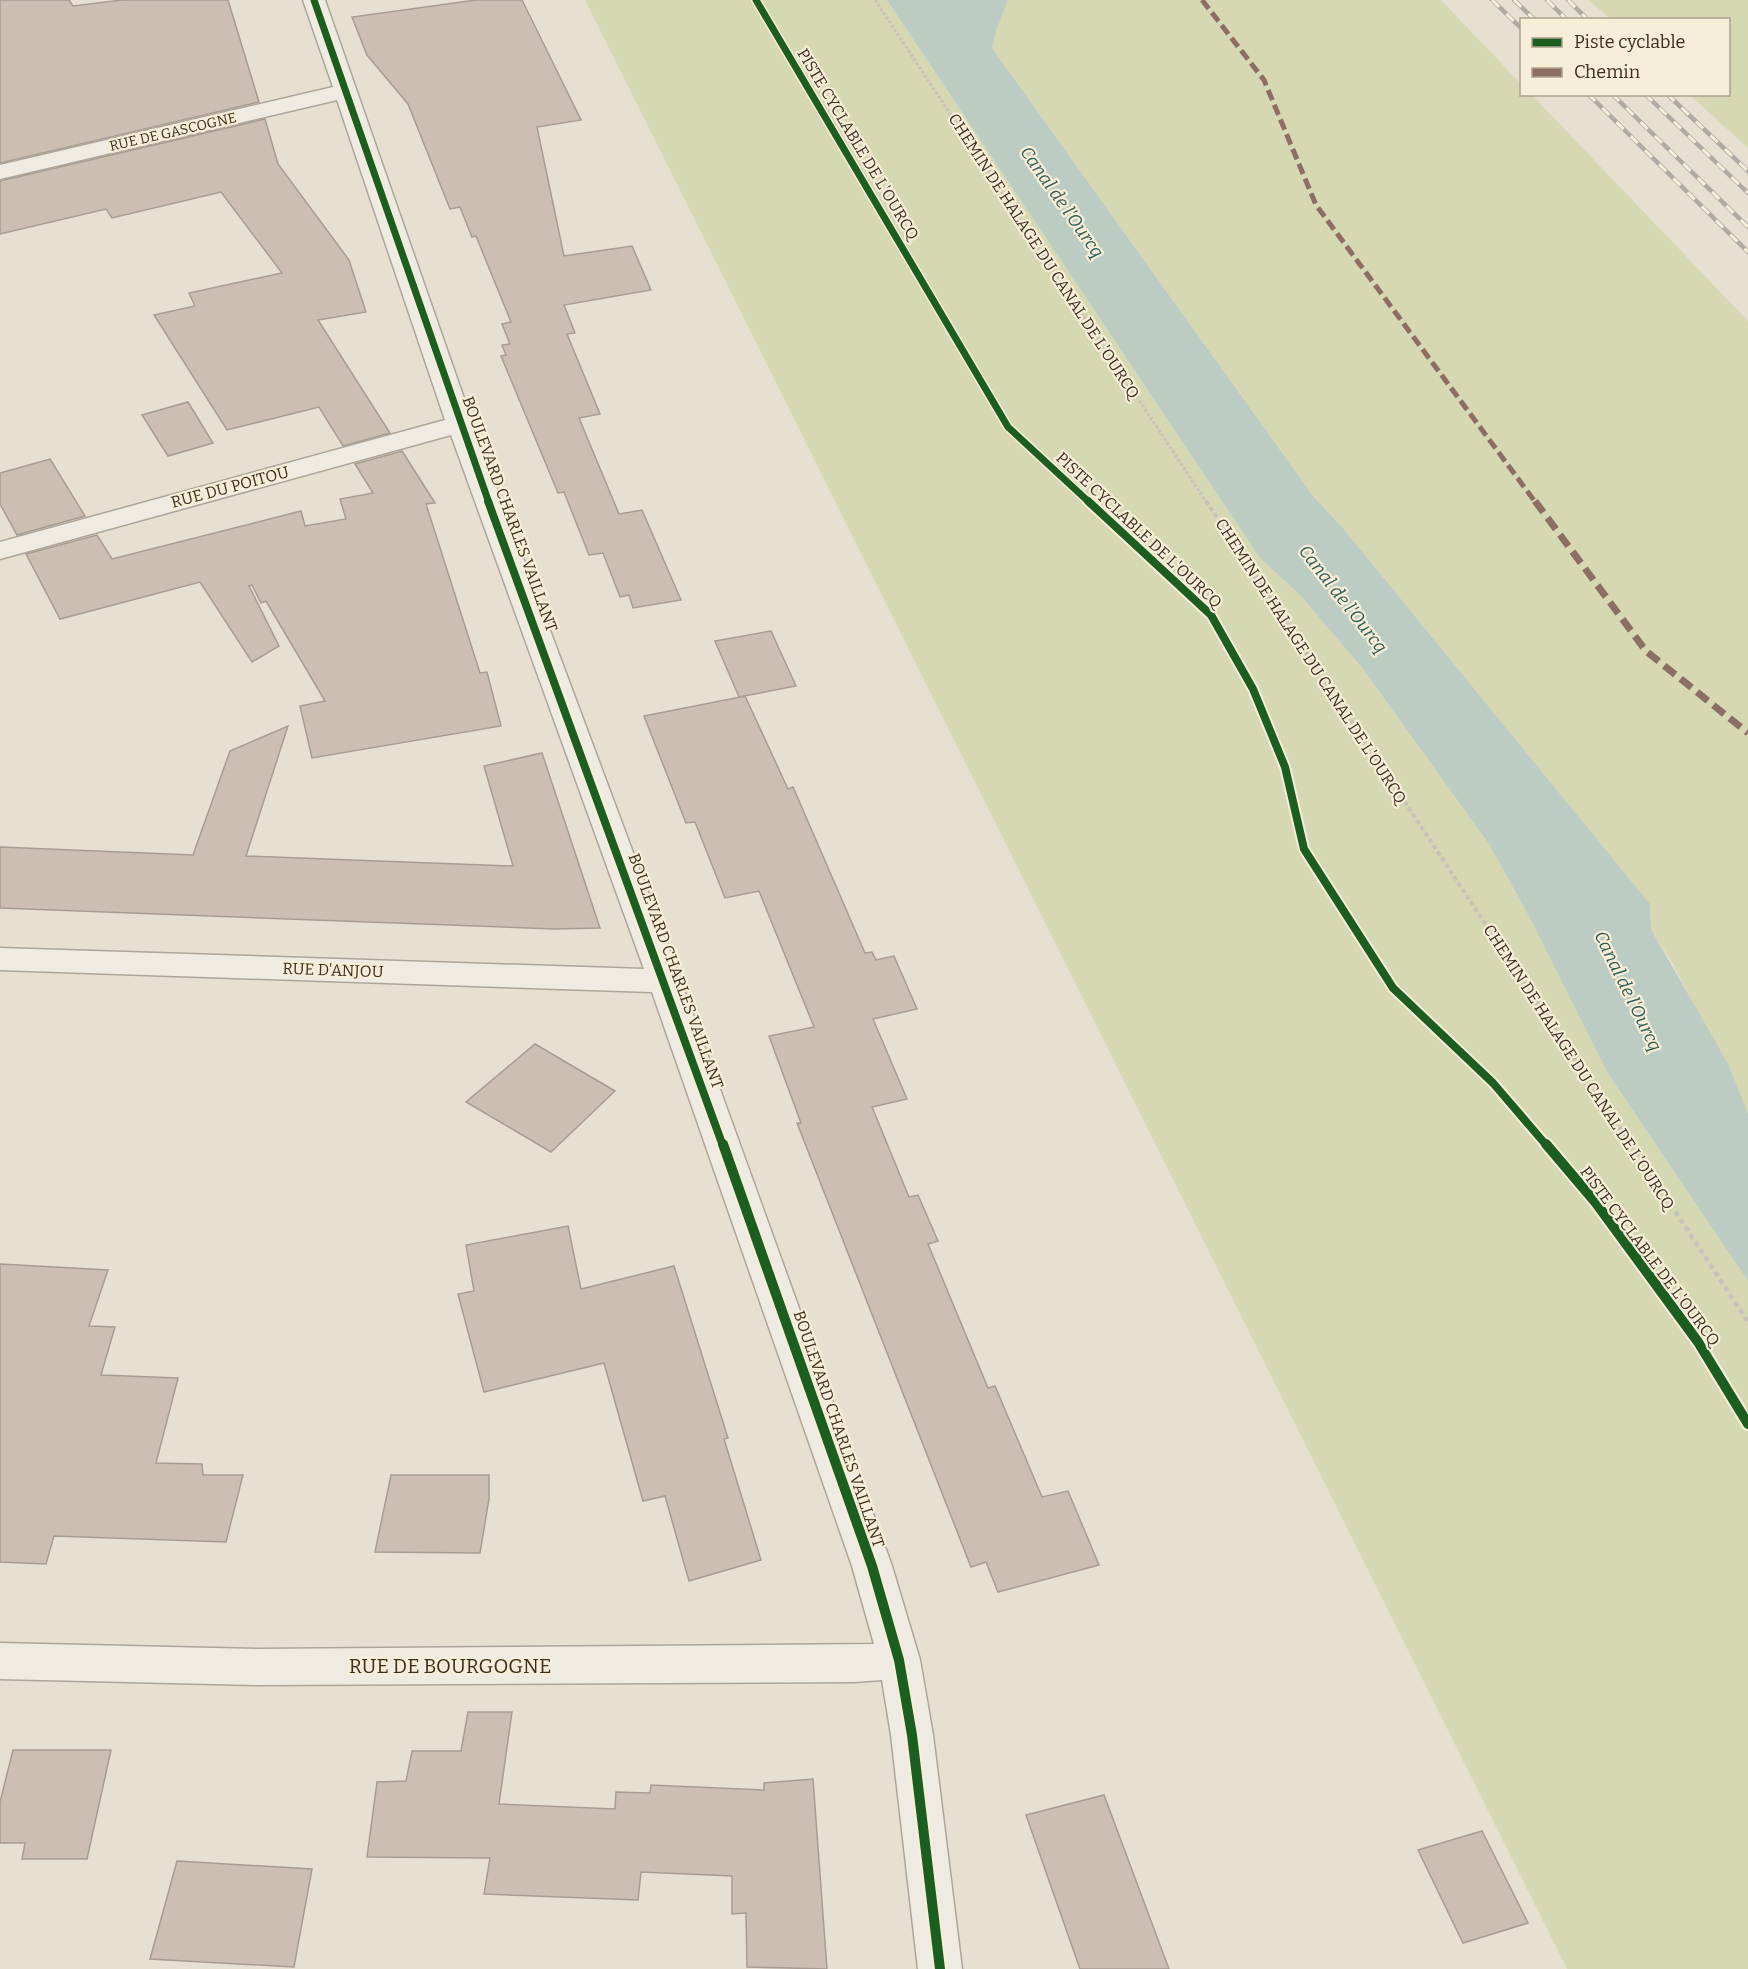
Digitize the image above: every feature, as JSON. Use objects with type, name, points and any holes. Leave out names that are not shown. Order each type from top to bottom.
[{"type":"street","name":"BOULEVARD CHARLES VAILLANT","points":[[314,0],[460,424],[665,981],[872,1566],[899,1660],[912,1735],[940,1969]]},
{"type":"street","name":"RUE DE GASCOGNE","points":[[0,172],[345,91]]},
{"type":"street","name":"RUE DU POITOU","points":[[0,550],[460,424]]},
{"type":"street","name":"RUE D'ANJOU","points":[[0,959],[665,981]]},
{"type":"street","name":"RUE DE BOURGOGNE","points":[[0,1661],[283,1666],[855,1664],[899,1660]]},
{"type":"green space","points":[[585,0],[887,0],[1260,558],[1300,595],[1363,669],[1489,844],[1532,922],[1609,1075],[1748,1281],[1748,1969],[1567,1969]]},
{"type":"green space","points":[[1008,0],[1441,0],[1520,83],[1520,96],[1533,96],[1748,321],[1748,1114],[1673,964],[1651,929],[1650,904],[1342,527],[1313,496],[992,48]]},
{"type":"green space","points":[[1589,0],[1748,0],[1748,148],[1691,96],[1730,96],[1730,18],[1609,18]]},
{"type":"water","name":"Canal de l'Ourcq","points":[[887,0],[1008,0],[992,48],[1313,496],[1342,527],[1650,904],[1651,929],[1728,1064],[1748,1114],[1748,1281],[1609,1075],[1532,922],[1489,844],[1363,669],[1300,595],[1260,558]]},
{"type":"building","points":[[0,0],[69,0],[73,6],[122,0],[228,0],[259,102],[0,163]]},
{"type":"building","points":[[476,0],[522,0],[581,120],[537,127],[564,256],[632,246],[651,290],[564,305],[575,333],[567,334],[600,414],[579,418],[619,514],[642,510],[681,600],[633,608],[629,595],[620,597],[603,553],[589,555],[564,492],[558,493],[501,356],[506,355],[502,345],[510,344],[502,324],[511,322],[476,236],[472,237],[460,207],[450,209],[408,104],[367,55],[352,17]]},
{"type":"building","points":[[265,119],[278,164],[349,260],[366,312],[318,320],[390,433],[343,446],[319,407],[227,430],[154,315],[195,306],[189,293],[282,273],[221,192],[112,218],[106,209],[0,234],[0,181]]},
{"type":"building","points":[[188,402],[213,443],[168,456],[142,415]]},
{"type":"building","points":[[402,451],[435,503],[426,504],[480,673],[487,672],[501,726],[312,758],[300,706],[325,701],[266,601],[261,603],[252,585],[249,586],[279,646],[252,662],[200,582],[60,619],[26,554],[97,535],[112,559],[301,511],[305,526],[346,519],[340,499],[373,493],[355,464]]},
{"type":"building","points":[[50,459],[85,516],[17,535],[0,504],[0,473]]},
{"type":"building","points":[[771,631],[796,686],[739,697],[715,641]]},
{"type":"building","points":[[745,696],[788,789],[793,787],[865,953],[872,952],[876,960],[894,956],[917,1009],[873,1019],[907,1099],[872,1107],[909,1197],[918,1195],[938,1241],[928,1244],[988,1388],[995,1386],[1042,1497],[1068,1491],[1099,1565],[998,1592],[986,1562],[971,1567],[797,1123],[801,1123],[769,1036],[814,1027],[759,891],[725,898],[695,822],[686,823],[644,716]]},
{"type":"building","points":[[288,726],[246,856],[513,866],[484,766],[542,753],[600,928],[554,929],[0,908],[0,847],[193,855],[230,751]]},
{"type":"building","points":[[535,1044],[615,1091],[551,1152],[466,1102]]},
{"type":"building","points":[[568,1226],[581,1289],[674,1266],[728,1438],[724,1439],[761,1560],[689,1581],[665,1496],[643,1501],[604,1363],[484,1392],[458,1294],[474,1291],[466,1245]]},
{"type":"building","points":[[0,1264],[108,1270],[89,1326],[115,1327],[101,1375],[178,1378],[156,1463],[202,1464],[203,1475],[243,1475],[226,1542],[54,1536],[46,1564],[0,1562]]},
{"type":"building","points":[[391,1475],[489,1475],[489,1499],[480,1553],[375,1552]]},
{"type":"building","points":[[468,1712],[512,1712],[499,1804],[615,1809],[616,1792],[650,1793],[651,1785],[764,1790],[764,1783],[813,1779],[827,1969],[747,1967],[746,1913],[732,1914],[732,1876],[641,1872],[638,1900],[484,1894],[490,1858],[367,1857],[377,1782],[406,1781],[412,1751],[461,1751]]},
{"type":"building","points":[[13,1750],[111,1750],[87,1859],[22,1859],[25,1843],[0,1843],[0,1802]]},
{"type":"building","points":[[1104,1795],[1169,1969],[1080,1969],[1026,1815]]},
{"type":"building","points":[[1482,1831],[1528,1923],[1463,1943],[1418,1850]]},
{"type":"building","points":[[177,1861],[312,1869],[294,1967],[150,1959]]},
{"type":"railway","points":[[1492,0],[1520,27]]},
{"type":"railway","points":[[1514,0],[1533,18]]},
{"type":"railway","points":[[1547,0],[1565,18]]},
{"type":"railway","points":[[1568,0],[1586,18]]},
{"type":"railway","points":[[1590,96],[1748,252]]},
{"type":"railway","points":[[1614,96],[1748,227]]},
{"type":"railway","points":[[1647,96],[1748,193]]},
{"type":"railway","points":[[1669,96],[1748,171]]},
{"type":"marked path","points":[[1202,0],[1264,80],[1316,205],[1646,651],[1748,733]]},
{"type":"cycle path","points":[[314,0],[460,424],[665,981],[872,1566],[899,1660],[912,1735],[940,1969]]},
{"type":"cycle path","name":"PISTE CYCLABLE DE L'OURCQ","points":[[756,0],[1008,427],[1211,615],[1253,689],[1285,767],[1304,849],[1393,988],[1493,1083],[1596,1203],[1698,1342],[1748,1424]]}]
